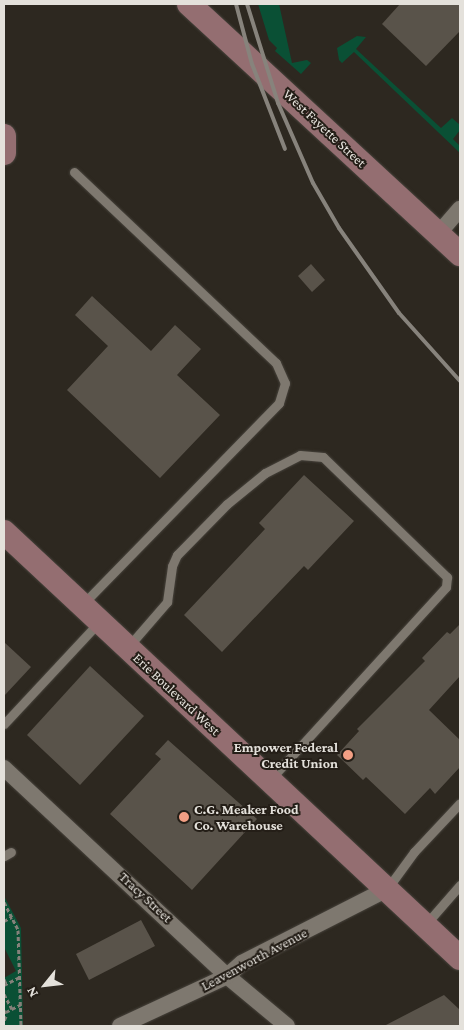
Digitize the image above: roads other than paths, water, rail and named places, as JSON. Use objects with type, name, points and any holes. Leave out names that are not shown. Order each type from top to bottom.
[{"type":"main road","name":"West Fayette Street","points":[[190,4],[460,254]]},
{"type":"main road","points":[[4,136],[4,153]]},
{"type":"main road","name":"Erie Boulevard West","points":[[4,532],[460,958]]},
{"type":"street","points":[[439,233],[460,209]]},
{"type":"street","name":"Tracy Street","points":[[7,778],[188,936],[227,976],[287,1026]]},
{"type":"street","name":"Leavenworth Avenue","points":[[120,1026],[227,976],[242,963],[387,889]]},
{"type":"lane","points":[[74,172],[276,362],[285,383],[279,403],[82,605]]},
{"type":"lane","points":[[128,647],[167,602],[172,566],[177,555],[227,504],[265,473],[300,456],[323,457],[447,577],[446,587],[270,780]]},
{"type":"lane","points":[[4,724],[100,622]]},
{"type":"lane","points":[[387,889],[414,852],[460,803]]},
{"type":"lane","points":[[425,925],[460,885]]},
{"type":"railway","points":[[236,4],[252,64],[285,149]]},
{"type":"railway","points":[[247,4],[278,103],[313,183],[339,228],[399,313],[460,381]]},
{"type":"place","name":"Empower Federal Credit Union","points":[[348,755]]},
{"type":"place","name":"C.G. Meaker Food Co. Warehouse","points":[[184,817]]}]
